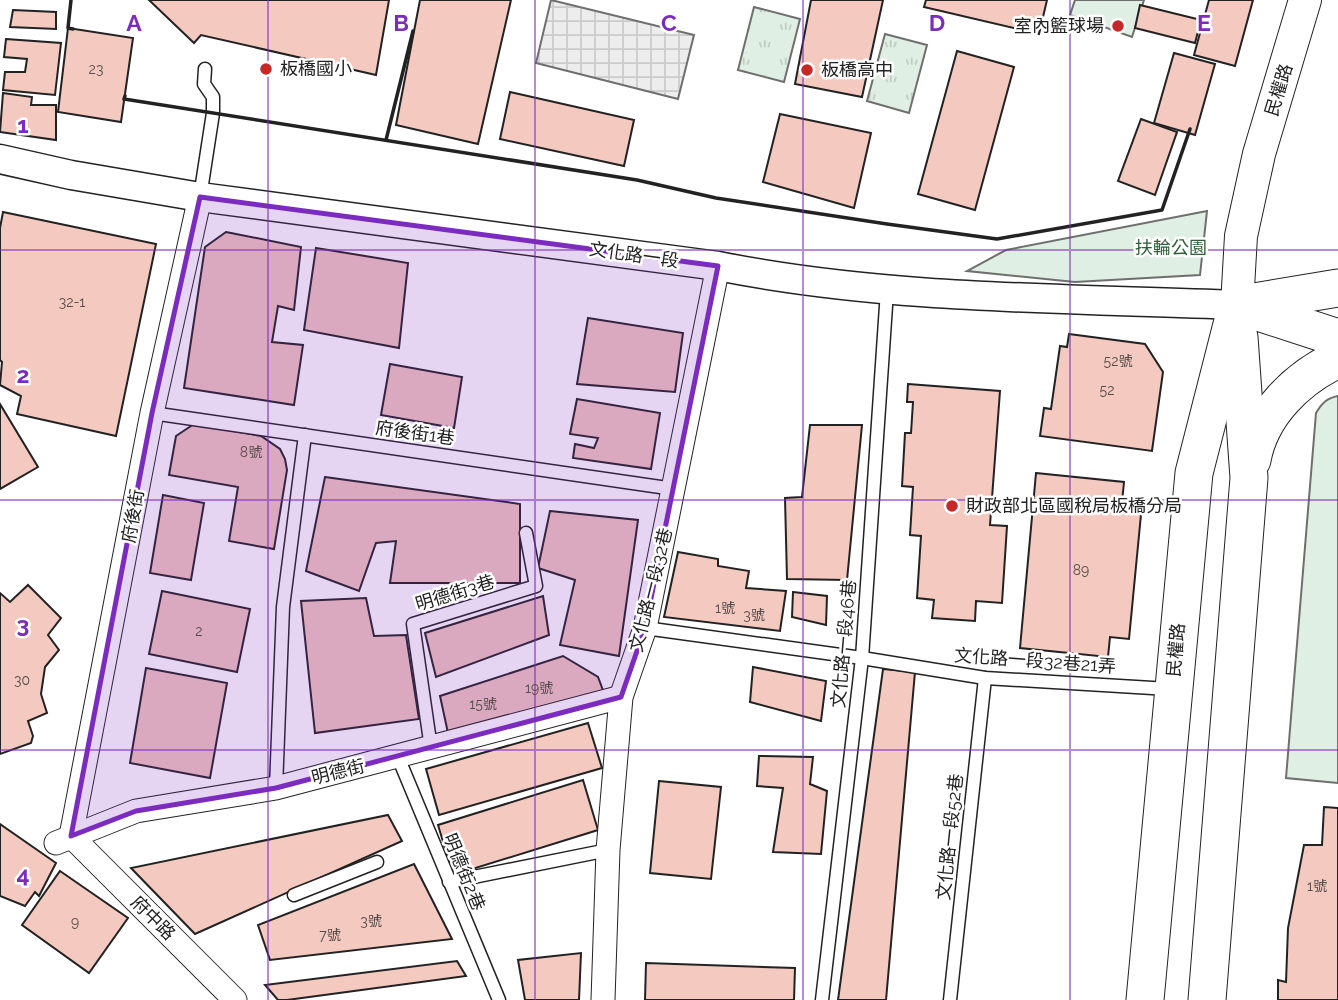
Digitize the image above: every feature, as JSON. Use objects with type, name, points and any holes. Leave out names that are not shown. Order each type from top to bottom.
[{"type":"main road","name":"民權路","points":[[1207,1000],[1249,478],[1237,305],[1241,236],[1259,154],[1305,0]]},
{"type":"main road","name":"文化路一段","points":[[1237,305],[1338,288]]},
{"type":"main road","name":"民權路","points":[[1145,1000],[1194,472],[1237,305]]},
{"type":"main road","name":"文化路一段","points":[[1237,305],[1338,338]]},
{"type":"main road","points":[[1249,478],[1253,455],[1273,411],[1306,377],[1338,359]]},
{"type":"street","name":"文化路一段","points":[[0,159],[71,175],[200,197],[718,266],[779,278],[887,290],[1237,305]]},
{"type":"street","name":"文化路一段","points":[[0,170],[34,166]]},
{"type":"street","name":"府後街","points":[[64,839],[152,412],[200,197]]},
{"type":"street","name":"文化路一段32巷","points":[[603,1000],[608,850],[621,697],[645,628],[718,266]]},
{"type":"street","name":"明德街","points":[[64,839],[136,811],[276,788],[621,697]]},
{"type":"street","name":"府中路","points":[[64,839],[235,1000]]},
{"type":"lane","points":[[200,197],[213,113],[213,97],[204,84],[205,69]]},
{"type":"lane","name":"文化路一段46巷","points":[[822,1000],[862,658],[887,290]]},
{"type":"lane","name":"府後街1巷","points":[[152,412],[674,489]]},
{"type":"lane","points":[[276,788],[283,607],[305,435]]},
{"type":"lane","name":"明德街3巷","points":[[431,748],[413,624],[536,586],[526,533]]},
{"type":"lane","name":"文化路一段32巷21弄","points":[[645,628],[985,678],[1145,686],[1172,690]]},
{"type":"lane","name":"文化路一段52巷","points":[[950,1000],[985,678]]},
{"type":"lane","name":"明德街2巷","points":[[398,757],[499,1000]]},
{"type":"lane","points":[[449,882],[608,850]]},
{"type":"lane","points":[[294,895],[377,862]]},
{"type":"highlighted area","points":[[200,197],[718,266],[645,628],[621,697],[276,788],[136,811],[71,836],[152,413]]},
{"type":"green space","name":"室內籃球場","points":[[1075,0],[1144,0],[1132,37],[1070,15]]},
{"type":"green space","points":[[754,7],[800,19],[784,82],[738,70]]},
{"type":"green space","points":[[885,34],[927,45],[909,113],[867,101]]},
{"type":"green space","name":"扶輪公園","points":[[1207,211],[1200,275],[1075,282],[967,271],[1006,250]]},
{"type":"green space","points":[[1338,396],[1338,783],[1286,778],[1316,413],[1325,402]]},
{"type":"shaded area","points":[[551,0],[694,35],[678,99],[536,63]]},
{"type":"building","points":[[149,0],[389,0],[376,75],[201,35],[194,43]]},
{"type":"building","points":[[420,0],[511,0],[478,144],[396,125]]},
{"type":"building","points":[[811,0],[883,0],[862,97],[795,84]]},
{"type":"building","points":[[926,0],[1047,0],[1039,34],[924,7]]},
{"type":"building","points":[[1209,0],[1253,0],[1235,66],[1194,55]]},
{"type":"building","points":[[1140,5],[1201,20],[1195,43],[1135,28]]},
{"type":"building","points":[[13,10],[56,12],[56,29],[10,27]]},
{"type":"building","points":[[68,28],[133,38],[121,122],[58,112]]},
{"type":"building","points":[[6,39],[61,43],[55,95],[3,90],[5,72],[25,72],[27,59],[4,57]]},
{"type":"building","points":[[957,51],[1014,67],[975,210],[918,194]]},
{"type":"building","points":[[1174,53],[1215,64],[1195,135],[1154,123]]},
{"type":"building","points":[[510,92],[634,120],[624,166],[500,139]]},
{"type":"building","points":[[3,93],[32,97],[31,105],[56,105],[56,140],[0,132]]},
{"type":"building","points":[[780,114],[871,133],[854,208],[763,182]]},
{"type":"building","points":[[1141,119],[1177,132],[1155,195],[1118,181]]},
{"type":"building","points":[[3,212],[156,244],[116,436],[17,414],[21,396],[0,385],[0,228]]},
{"type":"building","points":[[226,232],[301,247],[294,310],[278,306],[272,342],[303,345],[294,405],[184,388],[205,247]]},
{"type":"building","points":[[316,248],[408,263],[399,348],[304,330]]},
{"type":"building","points":[[588,318],[683,333],[675,392],[577,384]]},
{"type":"building","points":[[1069,334],[1145,344],[1163,372],[1152,451],[1040,436],[1044,408],[1051,409],[1060,346],[1067,347]]},
{"type":"building","points":[[390,364],[462,377],[454,428],[381,415]]},
{"type":"building","name":"財政部北區國稅局板橋分局","points":[[908,384],[1000,391],[990,525],[1007,526],[1002,603],[976,601],[975,621],[932,618],[934,600],[917,598],[921,536],[910,535],[913,487],[902,486],[905,433],[911,433],[913,402],[907,402]]},
{"type":"building","points":[[577,399],[660,413],[651,469],[573,458],[575,444],[594,448],[598,438],[570,434]]},
{"type":"building","points":[[0,404],[38,467],[0,489]]},
{"type":"building","points":[[194,424],[261,436],[280,449],[287,470],[274,549],[229,541],[238,487],[169,475],[176,436]]},
{"type":"building","points":[[810,425],[862,425],[847,580],[787,579],[785,498],[802,497]]},
{"type":"building","points":[[1036,473],[1124,482],[1122,502],[1142,504],[1129,639],[1110,637],[1108,657],[1020,648]]},
{"type":"building","points":[[325,477],[520,504],[520,583],[390,583],[396,541],[376,543],[359,591],[306,571]]},
{"type":"building","points":[[163,495],[204,503],[191,580],[150,573]]},
{"type":"building","points":[[550,511],[638,520],[619,656],[560,645],[575,580],[538,568]]},
{"type":"building","points":[[678,552],[718,559],[718,566],[749,571],[746,588],[786,591],[780,631],[664,617]]},
{"type":"building","points":[[28,585],[61,618],[48,635],[59,650],[45,667],[41,694],[47,713],[28,721],[33,736],[31,743],[0,754],[0,593],[10,602]]},
{"type":"building","points":[[162,591],[250,609],[237,672],[149,654]]},
{"type":"building","points":[[793,592],[827,596],[826,625],[792,617]]},
{"type":"building","points":[[543,596],[549,635],[436,677],[425,633]]},
{"type":"building","points":[[366,598],[374,636],[406,635],[419,719],[315,733],[301,601]]},
{"type":"building","points":[[563,656],[598,677],[604,693],[448,733],[440,696]]},
{"type":"building","points":[[753,667],[826,681],[821,721],[750,702]]},
{"type":"building","points":[[146,668],[227,683],[210,778],[130,763]]},
{"type":"building","points":[[883,669],[915,672],[886,1000],[838,1000]]},
{"type":"building","points":[[588,723],[602,768],[439,815],[426,769]]},
{"type":"building","points":[[759,756],[813,757],[810,784],[827,791],[821,854],[773,852],[783,788],[757,786]]},
{"type":"building","points":[[583,780],[598,830],[453,875],[438,825]]},
{"type":"building","points":[[659,781],[721,787],[711,879],[650,873]]},
{"type":"building","points":[[1324,807],[1338,808],[1338,1000],[1278,1000],[1278,980],[1286,982],[1288,928],[1304,845],[1322,845]]},
{"type":"building","points":[[388,815],[402,841],[195,934],[131,868]]},
{"type":"building","points":[[0,824],[56,863],[39,896],[35,892],[25,906],[0,896]]},
{"type":"building","points":[[414,864],[452,939],[270,960],[258,925]]},
{"type":"building","points":[[60,871],[128,918],[89,973],[22,925]]},
{"type":"building","points":[[581,953],[579,1000],[525,1000],[518,960]]},
{"type":"building","points":[[457,961],[466,976],[287,1000],[278,1000],[265,985]]},
{"type":"building","points":[[646,963],[795,968],[794,1000],[645,1000]]},
{"type":"wall","points":[[71,0],[68,28],[73,29]]},
{"type":"wall","points":[[386,140],[413,31]]},
{"type":"wall","points":[[125,96],[124,99],[637,180],[716,198],[997,239],[1162,210],[1190,129]]},
{"type":"place","name":"室內籃球場","points":[[1118,26]]},
{"type":"place","name":"板橋國小","points":[[266,69]]},
{"type":"place","name":"板橋高中","points":[[807,70]]},
{"type":"place","name":"財政部北區國稅局板橋分局","points":[[952,506]]}]
